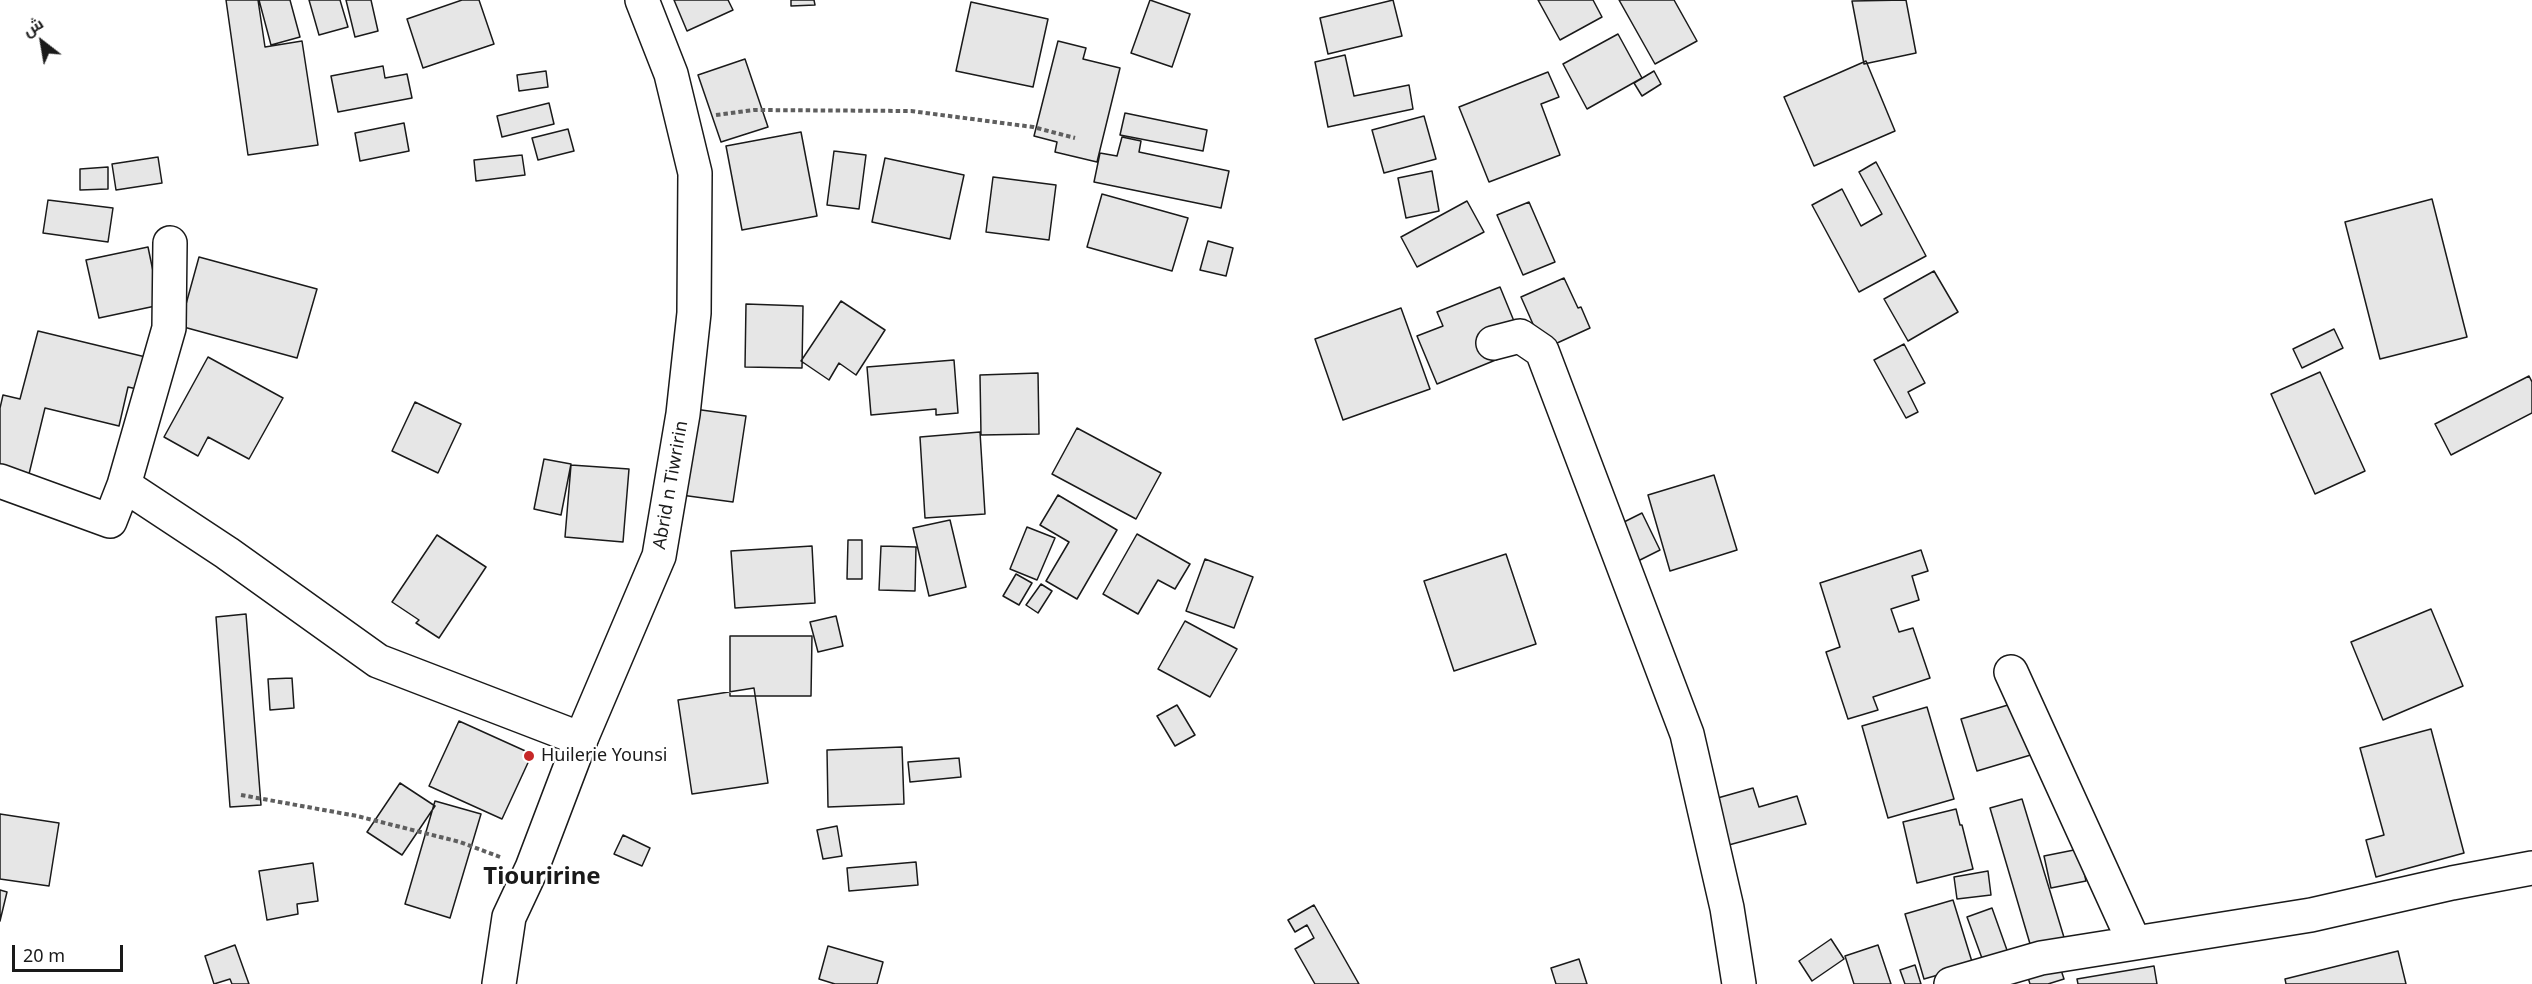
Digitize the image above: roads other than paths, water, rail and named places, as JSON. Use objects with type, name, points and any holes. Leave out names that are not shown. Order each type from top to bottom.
[{"type":"street","name":"Abrid n Tiwririn","points":[[499,984],[509,916],[532,868],[581,739],[659,556],[683,414],[694,313],[695,174],[671,74],[642,0]]},
{"type":"street","points":[[0,481],[110,521],[124,485],[169,328],[170,243]]},
{"type":"street","points":[[1493,343],[1520,336],[1542,351],[1687,734],[1727,908],[1739,984]]},
{"type":"street","points":[[124,485],[227,553],[378,661],[581,739]]},
{"type":"street","points":[[2011,672],[2134,942]]},
{"type":"street","points":[[1951,984],[2041,958],[2311,915],[2452,883],[2532,868]]},
{"type":"place","name":"Huilerie Younsi","points":[[529,756]]},
{"type":"district","name":"Tiouririne","points":[[542,877]]}]
